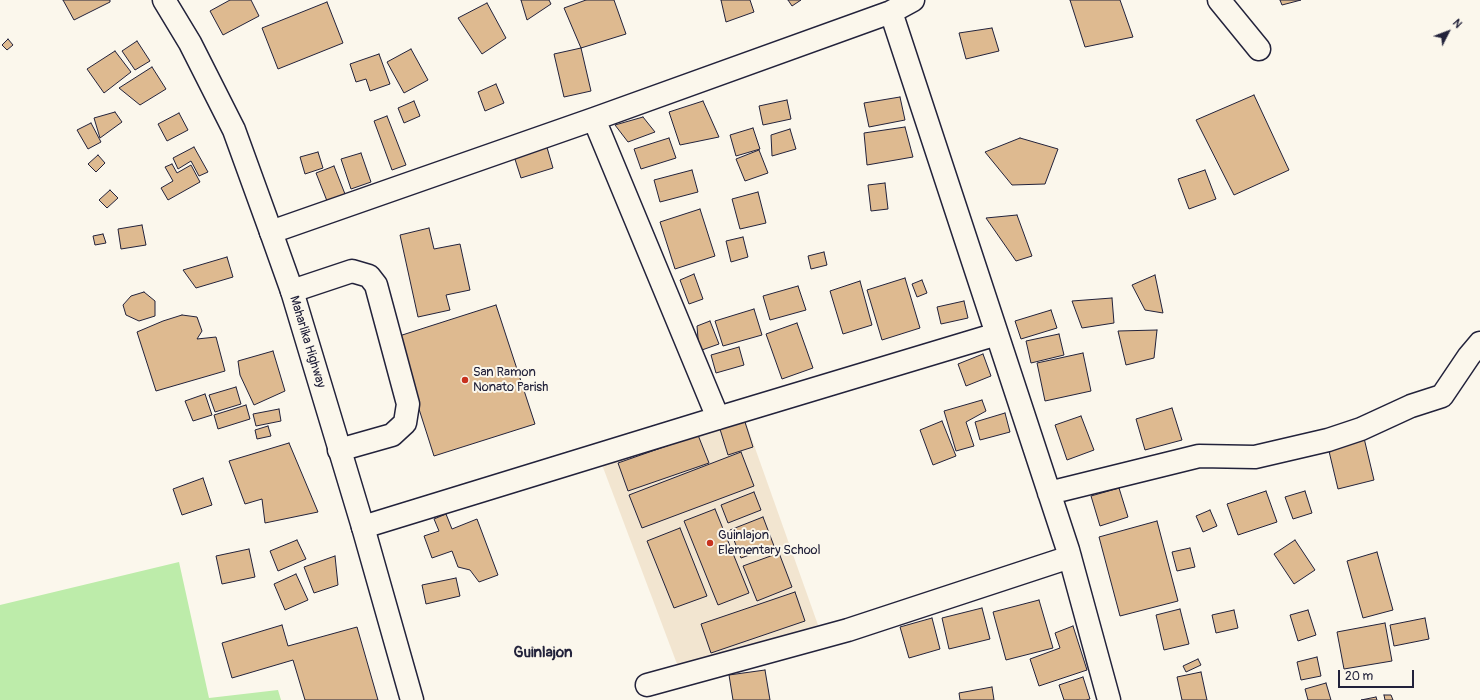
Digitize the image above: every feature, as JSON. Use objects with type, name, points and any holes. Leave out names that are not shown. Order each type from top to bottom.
[{"type":"main road","name":"Maharlika Highway","points":[[164,0],[190,43],[234,130],[292,291],[412,700]]},
{"type":"main road","points":[[271,232],[594,119],[891,12],[913,0]]},
{"type":"main road","points":[[1219,0],[1259,49]]},
{"type":"main road","points":[[891,12],[1070,557],[1109,700]]},
{"type":"main road","points":[[594,119],[718,418]]},
{"type":"main road","points":[[292,291],[352,271],[369,276],[376,285],[408,404],[405,423],[392,435],[339,450]]},
{"type":"main road","points":[[362,527],[997,334]]},
{"type":"main road","points":[[1049,492],[1199,456],[1255,457],[1348,434],[1411,406],[1442,396],[1469,356],[1480,343]]},
{"type":"main road","points":[[647,685],[848,630],[1070,557]]},
{"type":"shaded area","name":"Guinlajon Elementary School","points":[[744,417],[818,625],[680,672],[601,462]]},
{"type":"green space","points":[[179,562],[209,698],[278,690],[281,700],[0,700],[0,605]]},
{"type":"building","points":[[63,0],[110,0],[110,2],[74,20]]},
{"type":"building","points":[[230,0],[251,0],[259,16],[223,35],[210,11]]},
{"type":"building","points":[[521,0],[549,0],[551,4],[527,20]]},
{"type":"building","points":[[586,0],[614,0],[626,34],[581,48],[564,8]]},
{"type":"building","points":[[721,0],[750,0],[754,12],[726,22]]},
{"type":"building","points":[[788,0],[801,0],[792,6]]},
{"type":"building","points":[[1070,0],[1120,0],[1133,37],[1085,47]]},
{"type":"building","points":[[1280,0],[1301,0],[1282,5]]},
{"type":"building","points":[[327,2],[343,43],[278,69],[262,28]]},
{"type":"building","points":[[487,3],[506,38],[482,54],[458,18]]},
{"type":"building","points":[[992,28],[999,51],[966,59],[959,33]]},
{"type":"building","points":[[8,39],[13,45],[7,50],[2,45]]},
{"type":"building","points":[[137,41],[150,61],[135,70],[122,51]]},
{"type":"building","points":[[581,48],[591,91],[564,97],[554,54]]},
{"type":"building","points":[[411,49],[428,80],[404,93],[387,62]]},
{"type":"building","points":[[115,51],[131,72],[104,93],[87,69]]},
{"type":"building","points":[[379,54],[390,84],[370,91],[366,79],[356,82],[350,64]]},
{"type":"building","points":[[152,67],[166,89],[140,105],[119,88]]},
{"type":"building","points":[[496,84],[504,103],[485,111],[478,92]]},
{"type":"building","points":[[1254,95],[1289,170],[1234,195],[1196,120]]},
{"type":"building","points":[[900,97],[905,120],[869,127],[864,103]]},
{"type":"building","points":[[787,100],[791,119],[763,125],[759,106]]},
{"type":"building","points":[[414,101],[420,116],[404,123],[398,108]]},
{"type":"building","points":[[703,101],[719,137],[680,145],[669,112]]},
{"type":"building","points":[[115,112],[122,122],[100,138],[94,118]]},
{"type":"building","points":[[179,113],[188,130],[167,141],[158,124]]},
{"type":"building","points":[[387,116],[406,165],[392,170],[374,121]]},
{"type":"building","points":[[643,117],[655,132],[628,142],[615,125]]},
{"type":"building","points":[[91,123],[101,142],[88,149],[77,130]]},
{"type":"building","points":[[905,127],[913,157],[867,165],[864,133]]},
{"type":"building","points":[[753,128],[760,149],[736,156],[730,135]]},
{"type":"building","points":[[790,129],[796,149],[772,156],[771,135]]},
{"type":"building","points":[[669,138],[676,158],[641,169],[634,149]]},
{"type":"building","points":[[1020,138],[1058,149],[1045,184],[1012,185],[985,152]]},
{"type":"building","points":[[546,144],[553,168],[521,178],[513,153]]},
{"type":"building","points":[[194,147],[208,172],[199,176],[191,161],[178,169],[173,158]]},
{"type":"building","points":[[759,150],[768,173],[745,181],[736,159]]},
{"type":"building","points":[[318,152],[323,168],[305,174],[300,157]]},
{"type":"building","points":[[361,153],[371,182],[351,189],[341,159]]},
{"type":"building","points":[[98,155],[105,163],[96,172],[88,164]]},
{"type":"building","points":[[172,164],[177,173],[191,165],[200,182],[168,200],[161,188],[173,181],[165,167]]},
{"type":"building","points":[[334,166],[345,194],[327,201],[316,173]]},
{"type":"building","points":[[692,170],[698,192],[660,202],[654,180]]},
{"type":"building","points":[[1205,170],[1216,199],[1189,209],[1178,179]]},
{"type":"building","points":[[885,183],[888,209],[871,211],[868,185]]},
{"type":"building","points":[[110,190],[118,198],[107,208],[99,200]]},
{"type":"building","points":[[758,192],[766,223],[740,229],[732,199]]},
{"type":"building","points":[[700,209],[715,256],[675,269],[660,222]]},
{"type":"building","points":[[1017,215],[1032,256],[1016,261],[986,218]]},
{"type":"building","points":[[142,225],[146,245],[121,249],[118,229]]},
{"type":"building","points":[[429,228],[434,249],[460,244],[470,290],[446,295],[450,310],[418,317],[400,235]]},
{"type":"building","points":[[103,234],[106,243],[95,245],[93,236]]},
{"type":"building","points":[[743,237],[748,257],[731,262],[726,241]]},
{"type":"building","points":[[824,252],[827,265],[811,269],[808,256]]},
{"type":"building","points":[[227,257],[233,277],[196,288],[183,270]]},
{"type":"building","points":[[694,274],[703,299],[689,304],[680,280]]},
{"type":"building","points":[[1155,275],[1163,313],[1145,310],[1132,285]]},
{"type":"building","points":[[905,278],[920,328],[882,340],[867,290]]},
{"type":"building","points":[[922,280],[927,293],[917,297],[912,284]]},
{"type":"building","points":[[860,281],[872,325],[843,334],[830,291]]},
{"type":"building","points":[[798,286],[806,310],[770,320],[763,296]]},
{"type":"building","points":[[144,292],[155,301],[155,316],[139,321],[126,315],[123,305],[131,296]]},
{"type":"building","points":[[1112,298],[1114,323],[1082,328],[1072,301]]},
{"type":"building","points":[[964,301],[968,318],[941,324],[937,307]]},
{"type":"building","name":"San Ramon Nonato Parish","points":[[496,305],[535,424],[434,456],[396,337]]},
{"type":"building","points":[[754,309],[762,335],[723,346],[715,321]]},
{"type":"building","points":[[1051,310],[1057,328],[1021,339],[1015,321]]},
{"type":"building","points":[[182,315],[197,317],[202,331],[197,339],[216,337],[225,371],[156,391],[137,332]]},
{"type":"building","points":[[710,321],[719,344],[699,351],[697,326]]},
{"type":"building","points":[[797,323],[813,368],[782,379],[766,334]]},
{"type":"building","points":[[1157,330],[1154,358],[1126,365],[1118,331]]},
{"type":"building","points":[[1059,334],[1064,355],[1031,363],[1026,341]]},
{"type":"building","points":[[739,347],[744,365],[716,373],[711,355]]},
{"type":"building","points":[[273,351],[285,391],[254,405],[240,375],[238,361]]},
{"type":"building","points":[[1083,353],[1091,391],[1045,401],[1037,363]]},
{"type":"building","points":[[983,354],[991,376],[966,386],[958,364]]},
{"type":"building","points":[[236,387],[241,404],[215,412],[209,395]]},
{"type":"building","points":[[205,394],[212,415],[193,421],[185,401]]},
{"type":"building","points":[[982,400],[986,411],[966,422],[974,446],[956,451],[944,411]]},
{"type":"building","points":[[246,405],[250,419],[218,429],[214,415]]},
{"type":"building","points":[[1172,408],[1182,440],[1145,450],[1136,419]]},
{"type":"building","points":[[279,409],[281,421],[256,426],[253,414]]},
{"type":"building","points":[[1005,413],[1010,432],[980,440],[975,422]]},
{"type":"building","points":[[1081,416],[1094,450],[1067,460],[1055,425]]},
{"type":"building","points":[[744,419],[753,447],[728,455],[719,426]]},
{"type":"building","points":[[942,421],[956,456],[933,465],[920,430]]},
{"type":"building","points":[[268,426],[271,436],[257,439],[255,430]]},
{"type":"building","points":[[698,435],[709,463],[628,491],[618,463]]},
{"type":"building","points":[[1364,438],[1374,480],[1338,489],[1328,447]]},
{"type":"building","points":[[289,443],[318,512],[265,523],[262,499],[245,504],[229,461]]},
{"type":"building","points":[[741,452],[754,486],[642,528],[629,495]]},
{"type":"building","points":[[203,478],[212,505],[182,515],[173,489]]},
{"type":"building","points":[[1119,488],[1128,517],[1100,526],[1091,496]]},
{"type":"building","points":[[1266,491],[1277,522],[1238,535],[1227,504]]},
{"type":"building","points":[[1305,491],[1312,513],[1293,519],[1285,497]]},
{"type":"building","points":[[754,492],[761,510],[728,523],[721,505]]},
{"type":"building","points":[[715,509],[749,593],[718,605],[684,521]]},
{"type":"building","points":[[1210,510],[1217,526],[1203,532],[1196,516]]},
{"type":"building","points":[[446,514],[452,529],[477,519],[498,575],[479,582],[470,570],[458,567],[452,551],[432,558],[424,536],[439,531],[434,519]]},
{"type":"building","points":[[763,517],[774,546],[741,558],[730,530]]},
{"type":"building","points":[[1157,521],[1178,601],[1120,616],[1099,537]]},
{"type":"building","points":[[680,528],[707,596],[674,608],[647,541]]},
{"type":"building","points":[[297,540],[306,559],[278,571],[270,551]]},
{"type":"building","points":[[1295,540],[1315,570],[1294,584],[1274,554]]},
{"type":"building","points":[[1190,548],[1195,567],[1177,571],[1172,552]]},
{"type":"building","points":[[249,549],[255,577],[222,584],[216,556]]},
{"type":"building","points":[[1377,552],[1393,610],[1363,618],[1347,561]]},
{"type":"building","points":[[779,553],[792,587],[757,601],[743,566]]},
{"type":"building","points":[[335,556],[338,585],[314,593],[304,567]]},
{"type":"building","points":[[296,574],[308,600],[285,610],[274,584]]},
{"type":"building","points":[[456,578],[460,596],[426,604],[422,585]]},
{"type":"building","points":[[795,592],[805,621],[711,653],[701,624]]},
{"type":"building","points":[[1039,600],[1053,648],[1006,660],[993,612]]},
{"type":"building","points":[[982,608],[990,639],[949,649],[942,618]]},
{"type":"building","points":[[1180,609],[1189,644],[1164,650],[1156,615]]},
{"type":"building","points":[[1234,610],[1238,628],[1216,633],[1212,615]]},
{"type":"building","points":[[1308,610],[1316,635],[1298,641],[1290,615]]},
{"type":"building","points":[[932,618],[940,649],[909,658],[900,627]]},
{"type":"building","points":[[1425,618],[1429,639],[1394,646],[1390,625]]},
{"type":"building","points":[[1385,623],[1392,661],[1344,669],[1337,632]]},
{"type":"building","points":[[282,625],[288,646],[357,627],[378,700],[305,700],[293,660],[232,678],[222,643]]},
{"type":"building","points":[[1073,626],[1087,670],[1039,686],[1030,659],[1060,648],[1055,633]]},
{"type":"building","points":[[1317,657],[1321,676],[1301,680],[1297,662]]},
{"type":"building","points":[[1198,659],[1201,665],[1186,672],[1183,666]]},
{"type":"building","points":[[765,670],[770,700],[733,700],[729,675]]},
{"type":"building","points":[[1201,672],[1207,700],[1182,700],[1177,677]]},
{"type":"building","points":[[1083,677],[1090,699],[1064,700],[1059,685]]},
{"type":"building","points":[[1326,683],[1331,700],[1308,700],[1305,689]]},
{"type":"building","points":[[992,687],[994,700],[960,700],[959,693]]},
{"type":"building","points":[[1384,695],[1391,695],[1393,700],[1385,700]]},
{"type":"building","points":[[1376,697],[1377,700],[1361,700]]},
{"type":"place","name":"San Ramon Nonato Parish","points":[[465,380]]},
{"type":"place","name":"Guinlajon Elementary School","points":[[710,543]]},
{"type":"district","name":"Guinlajon","points":[[543,653]]}]
